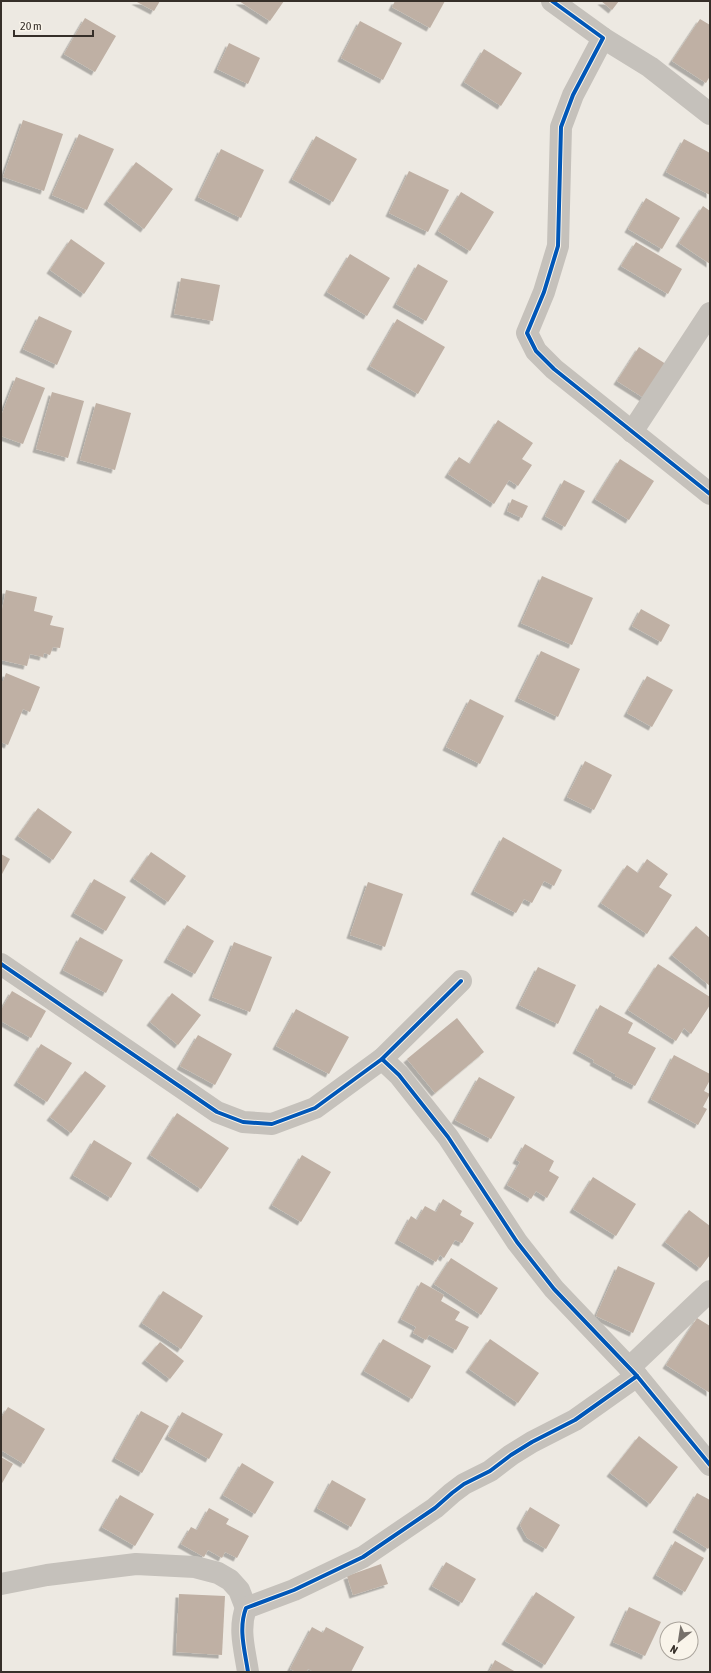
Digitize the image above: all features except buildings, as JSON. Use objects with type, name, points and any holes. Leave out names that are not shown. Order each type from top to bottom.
[{"type":"street","points":[[552,1],[603,38],[650,67],[710,114]]},
{"type":"street","points":[[603,38],[573,95],[561,127],[558,246],[544,292],[527,333],[536,352],[554,369],[710,494]]},
{"type":"street","points":[[632,432],[710,314]]},
{"type":"street","points":[[1,964],[217,1112],[243,1122],[272,1124],[315,1108],[382,1059],[461,981]]},
{"type":"street","points":[[382,1059],[399,1075],[448,1136],[517,1242],[554,1289],[633,1372],[710,1465]]},
{"type":"street","points":[[246,1608],[294,1590],[363,1557],[436,1508],[464,1484],[490,1471],[511,1455],[532,1442],[575,1420],[633,1372],[710,1291]]},
{"type":"street","points":[[1,1584],[48,1575],[136,1564],[195,1567],[218,1572],[230,1580],[239,1590],[246,1608],[243,1616],[243,1641],[248,1672]]},
{"type":"cycle path","points":[[552,1],[603,38],[573,95],[561,127],[558,246],[544,292],[527,333],[536,351],[554,369],[710,494]]},
{"type":"cycle path","points":[[1,964],[217,1112],[243,1122],[272,1124],[315,1108],[382,1059],[461,981]]},
{"type":"cycle path","points":[[382,1059],[399,1075],[448,1137],[517,1242],[554,1289],[637,1376],[710,1465]]},
{"type":"cycle path","points":[[248,1672],[242,1632],[246,1608],[294,1590],[363,1557],[435,1508],[464,1484],[490,1471],[511,1455],[532,1442],[575,1420],[637,1376]]}]
